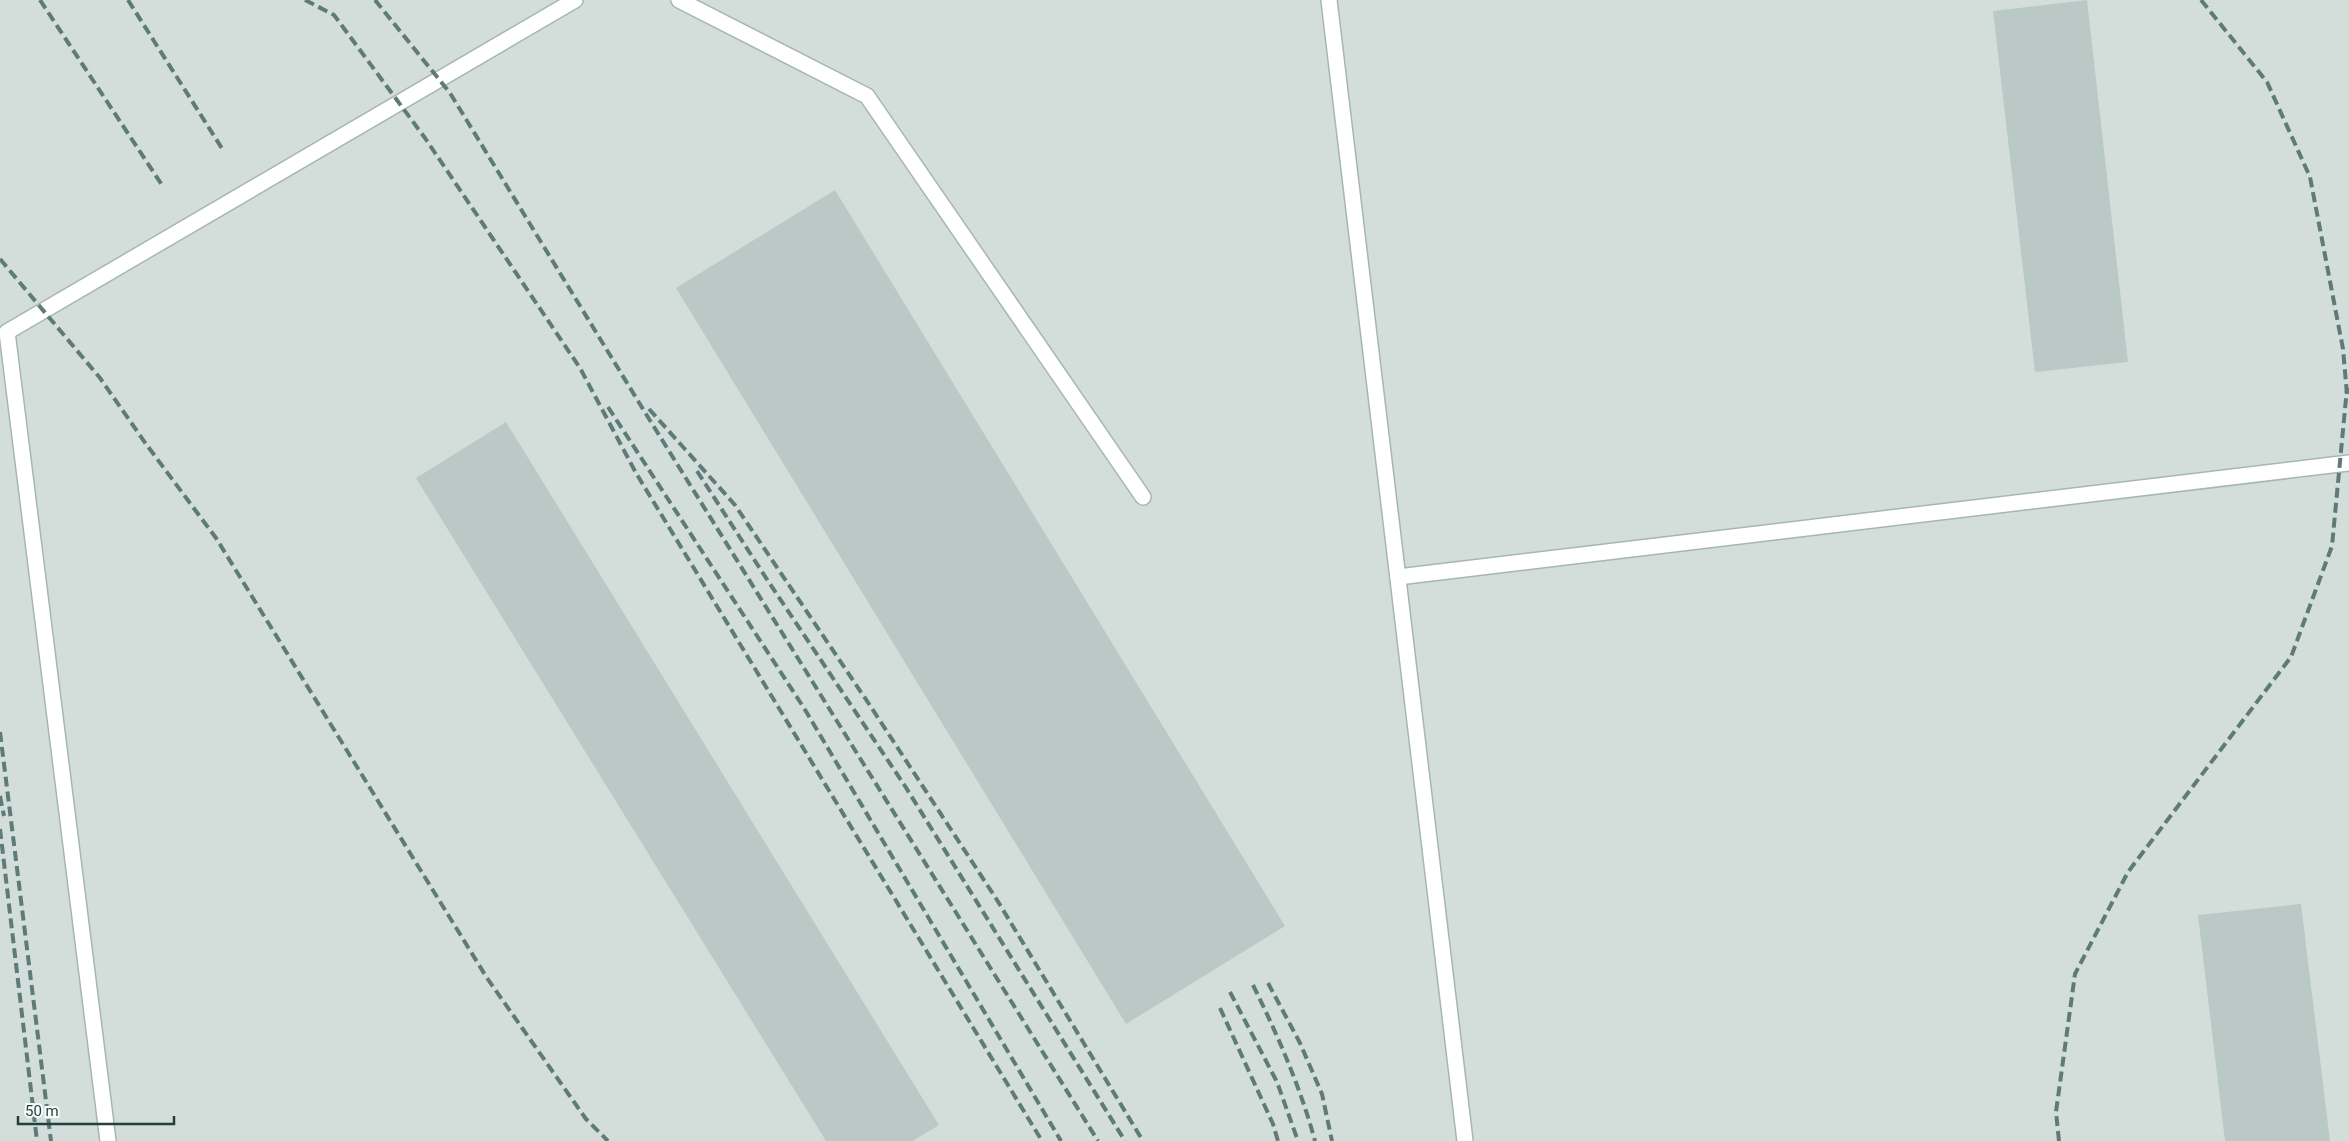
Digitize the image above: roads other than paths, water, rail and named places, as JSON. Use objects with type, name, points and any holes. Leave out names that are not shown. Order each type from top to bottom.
[{"type":"street","points":[[108,1141],[7,332],[575,0]]},
{"type":"street","points":[[679,0],[867,96],[1142,497]]},
{"type":"street","points":[[1329,0],[1465,1141]]},
{"type":"street","points":[[1398,576],[2349,463]]},
{"type":"railway","points":[[40,0],[162,185]]},
{"type":"railway","points":[[128,0],[223,150]]},
{"type":"railway","points":[[305,0],[334,15],[425,138],[580,368],[636,473],[1042,1141]]},
{"type":"railway","points":[[375,0],[450,93],[646,414],[1098,1141]]},
{"type":"railway","points":[[2201,0],[2267,82],[2310,177],[2343,349],[2347,394]]},
{"type":"railway","points":[[0,259],[100,378],[216,538],[487,978],[586,1119],[608,1141]]},
{"type":"railway","points":[[2059,1141],[2056,1112],[2075,974],[2128,872],[2291,657],[2332,546],[2347,388]]},
{"type":"railway","points":[[608,407],[804,708],[1061,1141]]},
{"type":"railway","points":[[649,409],[735,505],[869,704],[997,900],[1143,1141]]},
{"type":"railway","points":[[697,471],[905,786],[1125,1141]]},
{"type":"railway","points":[[0,732],[51,1141]]},
{"type":"railway","points":[[0,796],[4,816]]},
{"type":"railway","points":[[0,829],[37,1141]]},
{"type":"railway","points":[[1268,983],[1300,1043],[1322,1094],[1332,1141]]},
{"type":"railway","points":[[1253,985],[1288,1062],[1315,1141]]},
{"type":"railway","points":[[1230,992],[1277,1082],[1298,1141]]},
{"type":"railway","points":[[1220,1008],[1273,1124],[1278,1141]]}]
